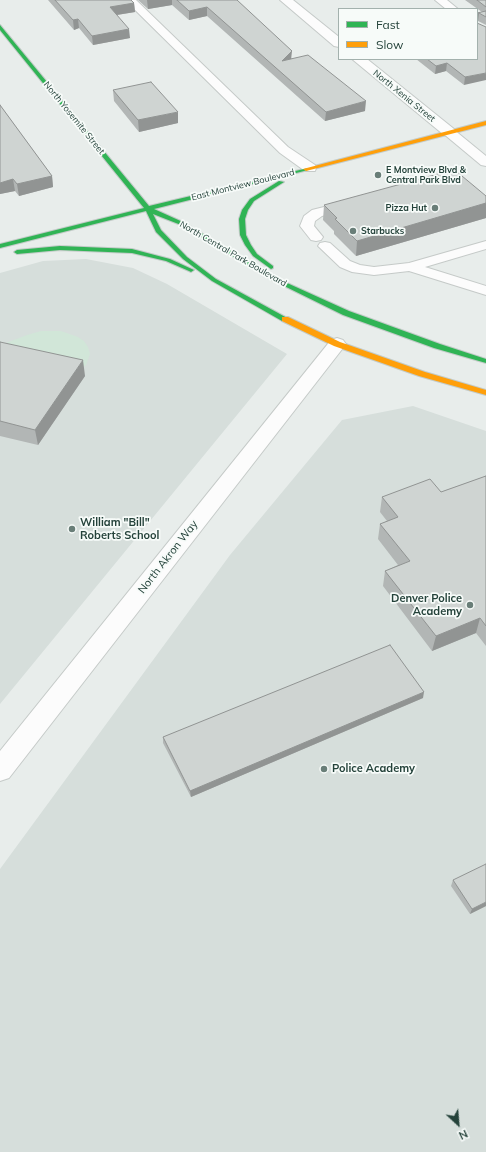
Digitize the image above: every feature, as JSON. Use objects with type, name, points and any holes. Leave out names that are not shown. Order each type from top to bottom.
[{"type":"main road","name":"North Yosemite Street","points":[[0,27],[148,209]]},
{"type":"main road","name":"East Montview Boulevard","points":[[0,246],[486,123]]},
{"type":"main road","points":[[309,296],[255,255],[243,235],[242,219],[245,210],[252,200],[261,193],[310,168]]},
{"type":"main road","name":"North Central Park Boulevard","points":[[148,209],[155,227],[185,258],[214,280],[272,313],[336,344],[422,374],[486,393]]},
{"type":"main road","name":"North Central Park Boulevard","points":[[148,209],[183,224],[247,263],[309,296],[383,328],[486,361]]},
{"type":"main road","points":[[0,253],[60,248],[132,251],[168,260],[214,280]]},
{"type":"street","points":[[286,0],[338,42]]},
{"type":"street","name":"North Xenia Street","points":[[359,60],[449,132]]},
{"type":"street","name":"North Akron Way","points":[[0,770],[336,344]]},
{"type":"lane","points":[[130,0],[284,150],[310,168]]},
{"type":"lane","points":[[440,0],[452,8]]},
{"type":"lane","points":[[449,132],[486,162]]},
{"type":"lane","points":[[362,202],[317,213],[310,219],[307,226],[345,264],[357,269],[374,271],[410,267],[486,245]]},
{"type":"lane","points":[[410,267],[486,291]]},
{"type":"shaded area","name":"William \"Bill\" Roberts School","points":[[86,259],[133,268],[167,284],[287,354],[0,704],[0,273],[43,261]]},
{"type":"shaded area","name":"Denver Police Academy","points":[[413,406],[486,431],[486,1152],[0,1152],[0,869],[230,555],[342,420]]},
{"type":"green space","points":[[41,331],[61,331],[78,337],[84,341],[90,354],[86,365],[82,368],[1,345]]},
{"type":"building","points":[[55,0],[131,0],[134,3],[110,7],[129,29],[92,36],[78,19],[73,20]]},
{"type":"building","points":[[177,0],[237,0],[292,51],[282,61],[308,55],[366,101],[326,112],[207,7],[189,11]]},
{"type":"building","points":[[477,0],[486,0],[486,7]]},
{"type":"building","points":[[486,11],[486,17],[478,14]]},
{"type":"building","points":[[478,23],[486,27],[486,73],[465,77],[447,63],[436,66],[428,60],[478,60]]},
{"type":"building","points":[[151,82],[178,112],[138,120],[113,90]]},
{"type":"building","points":[[0,105],[52,176],[17,184],[13,179],[0,183]]},
{"type":"building","points":[[449,171],[456,171],[486,196],[486,203],[357,241],[335,219],[337,218],[324,205]]},
{"type":"building","points":[[0,342],[83,360],[35,430],[0,421]]},
{"type":"building","name":"Denver Police Academy","points":[[486,476],[486,626],[480,618],[436,636],[385,571],[410,561],[380,524],[398,517],[382,497],[430,479],[441,492]]},
{"type":"building","points":[[390,645],[424,692],[190,791],[163,737]]},
{"type":"building","points":[[486,864],[486,902],[472,909],[453,880]]},
{"type":"traffic: fast","points":[[0,27],[131,187],[148,209],[158,231],[185,258],[214,280],[285,319]]},
{"type":"traffic: fast","points":[[0,246],[306,169]]},
{"type":"traffic: fast","points":[[271,267],[255,255],[248,245],[243,235],[242,219],[245,210],[252,200],[281,182]]},
{"type":"traffic: fast","points":[[148,209],[183,224],[274,279],[346,313],[437,346],[486,361]]},
{"type":"traffic: fast","points":[[17,252],[60,248],[132,251],[168,260],[191,270]]},
{"type":"traffic: slow","points":[[306,169],[486,123]]},
{"type":"traffic: slow","points":[[285,319],[337,344],[422,374],[486,393]]},
{"type":"place","name":"E Montview Blvd & Central Park Blvd","points":[[378,175]]},
{"type":"place","name":"Pizza Hut","points":[[435,208]]},
{"type":"place","name":"Starbucks","points":[[353,231]]},
{"type":"place","name":"William \"Bill\" Roberts School","points":[[72,529]]},
{"type":"place","name":"Denver Police Academy","points":[[470,605]]},
{"type":"place","name":"Police Academy","points":[[324,769]]}]
